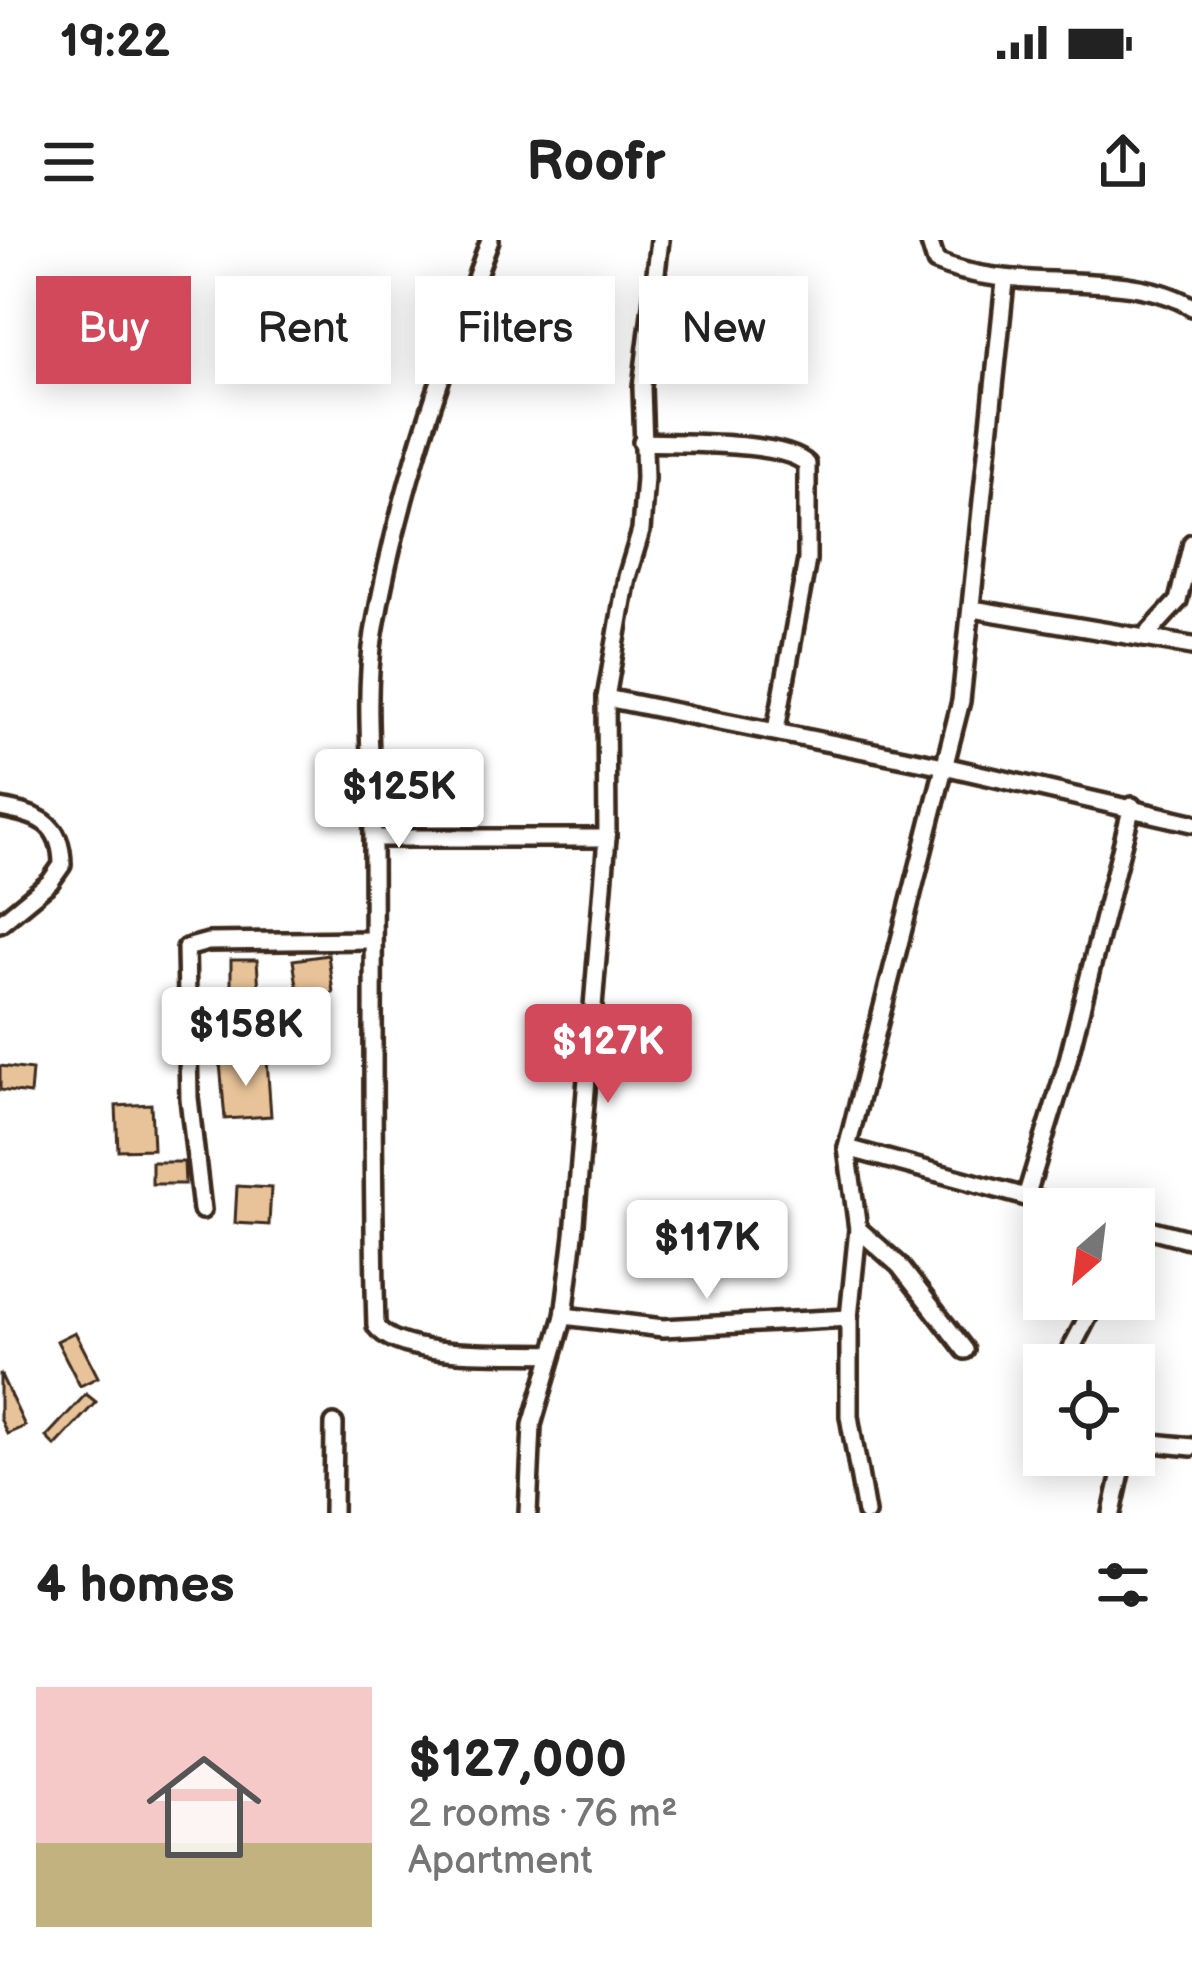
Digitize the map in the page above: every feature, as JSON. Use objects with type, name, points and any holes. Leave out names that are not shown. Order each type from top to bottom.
[{"type":"street","points":[[490,240],[394,538],[374,636],[368,771],[374,838],[376,1326],[383,1336],[409,1347],[552,1354]]},
{"type":"street","points":[[929,240],[936,262],[1005,282],[1125,287],[1176,297],[1192,307]]},
{"type":"street","points":[[528,1513],[532,1425],[564,1316],[607,838],[606,698],[641,531],[646,345],[657,241]]},
{"type":"street","points":[[866,1513],[849,1416],[849,1318],[859,1229],[847,1148],[961,701],[1005,282]]},
{"type":"street","points":[[642,442],[770,450],[798,454],[807,464],[807,560],[776,730]]},
{"type":"street","points":[[1144,638],[1178,601],[1192,542]]},
{"type":"street","points":[[973,609],[1192,646]]},
{"type":"street","points":[[606,698],[776,730],[1192,823]]},
{"type":"street","points":[[1029,1188],[1067,1064],[1132,806]]},
{"type":"street","points":[[0,808],[46,819],[56,832],[62,865],[50,882],[0,923]]},
{"type":"street","points":[[374,838],[607,838]]},
{"type":"street","points":[[202,1210],[189,1098],[186,948],[208,942],[371,940]]},
{"type":"street","points":[[847,1148],[1023,1196]]},
{"type":"street","points":[[859,1229],[899,1264],[965,1350]]},
{"type":"street","points":[[1155,1230],[1192,1240]]},
{"type":"street","points":[[564,1316],[662,1328],[849,1318]]},
{"type":"street","points":[[333,1513],[334,1424]]},
{"type":"street","points":[[1155,1444],[1192,1448]]},
{"type":"street","points":[[1112,1513],[1120,1476]]},
{"type":"building","points":[[328,955],[333,993],[299,998],[293,960]]},
{"type":"building","points":[[231,960],[257,960],[261,1022],[205,1022],[205,1012],[231,1012]]},
{"type":"building","points":[[267,1060],[271,1116],[225,1119],[220,1063]]},
{"type":"building","points":[[0,1066],[32,1070],[30,1094],[0,1090]]},
{"type":"building","points":[[151,1104],[153,1149],[118,1150],[116,1106]]},
{"type":"building","points":[[152,1162],[184,1162],[185,1184],[152,1184]]},
{"type":"building","points":[[237,1186],[271,1188],[269,1225],[235,1223]]},
{"type":"building","points":[[75,1332],[98,1377],[80,1386],[57,1341]]},
{"type":"building","points":[[0,1373],[25,1426],[7,1434],[0,1418]]},
{"type":"building","points":[[86,1394],[96,1402],[55,1446],[46,1437]]}]
